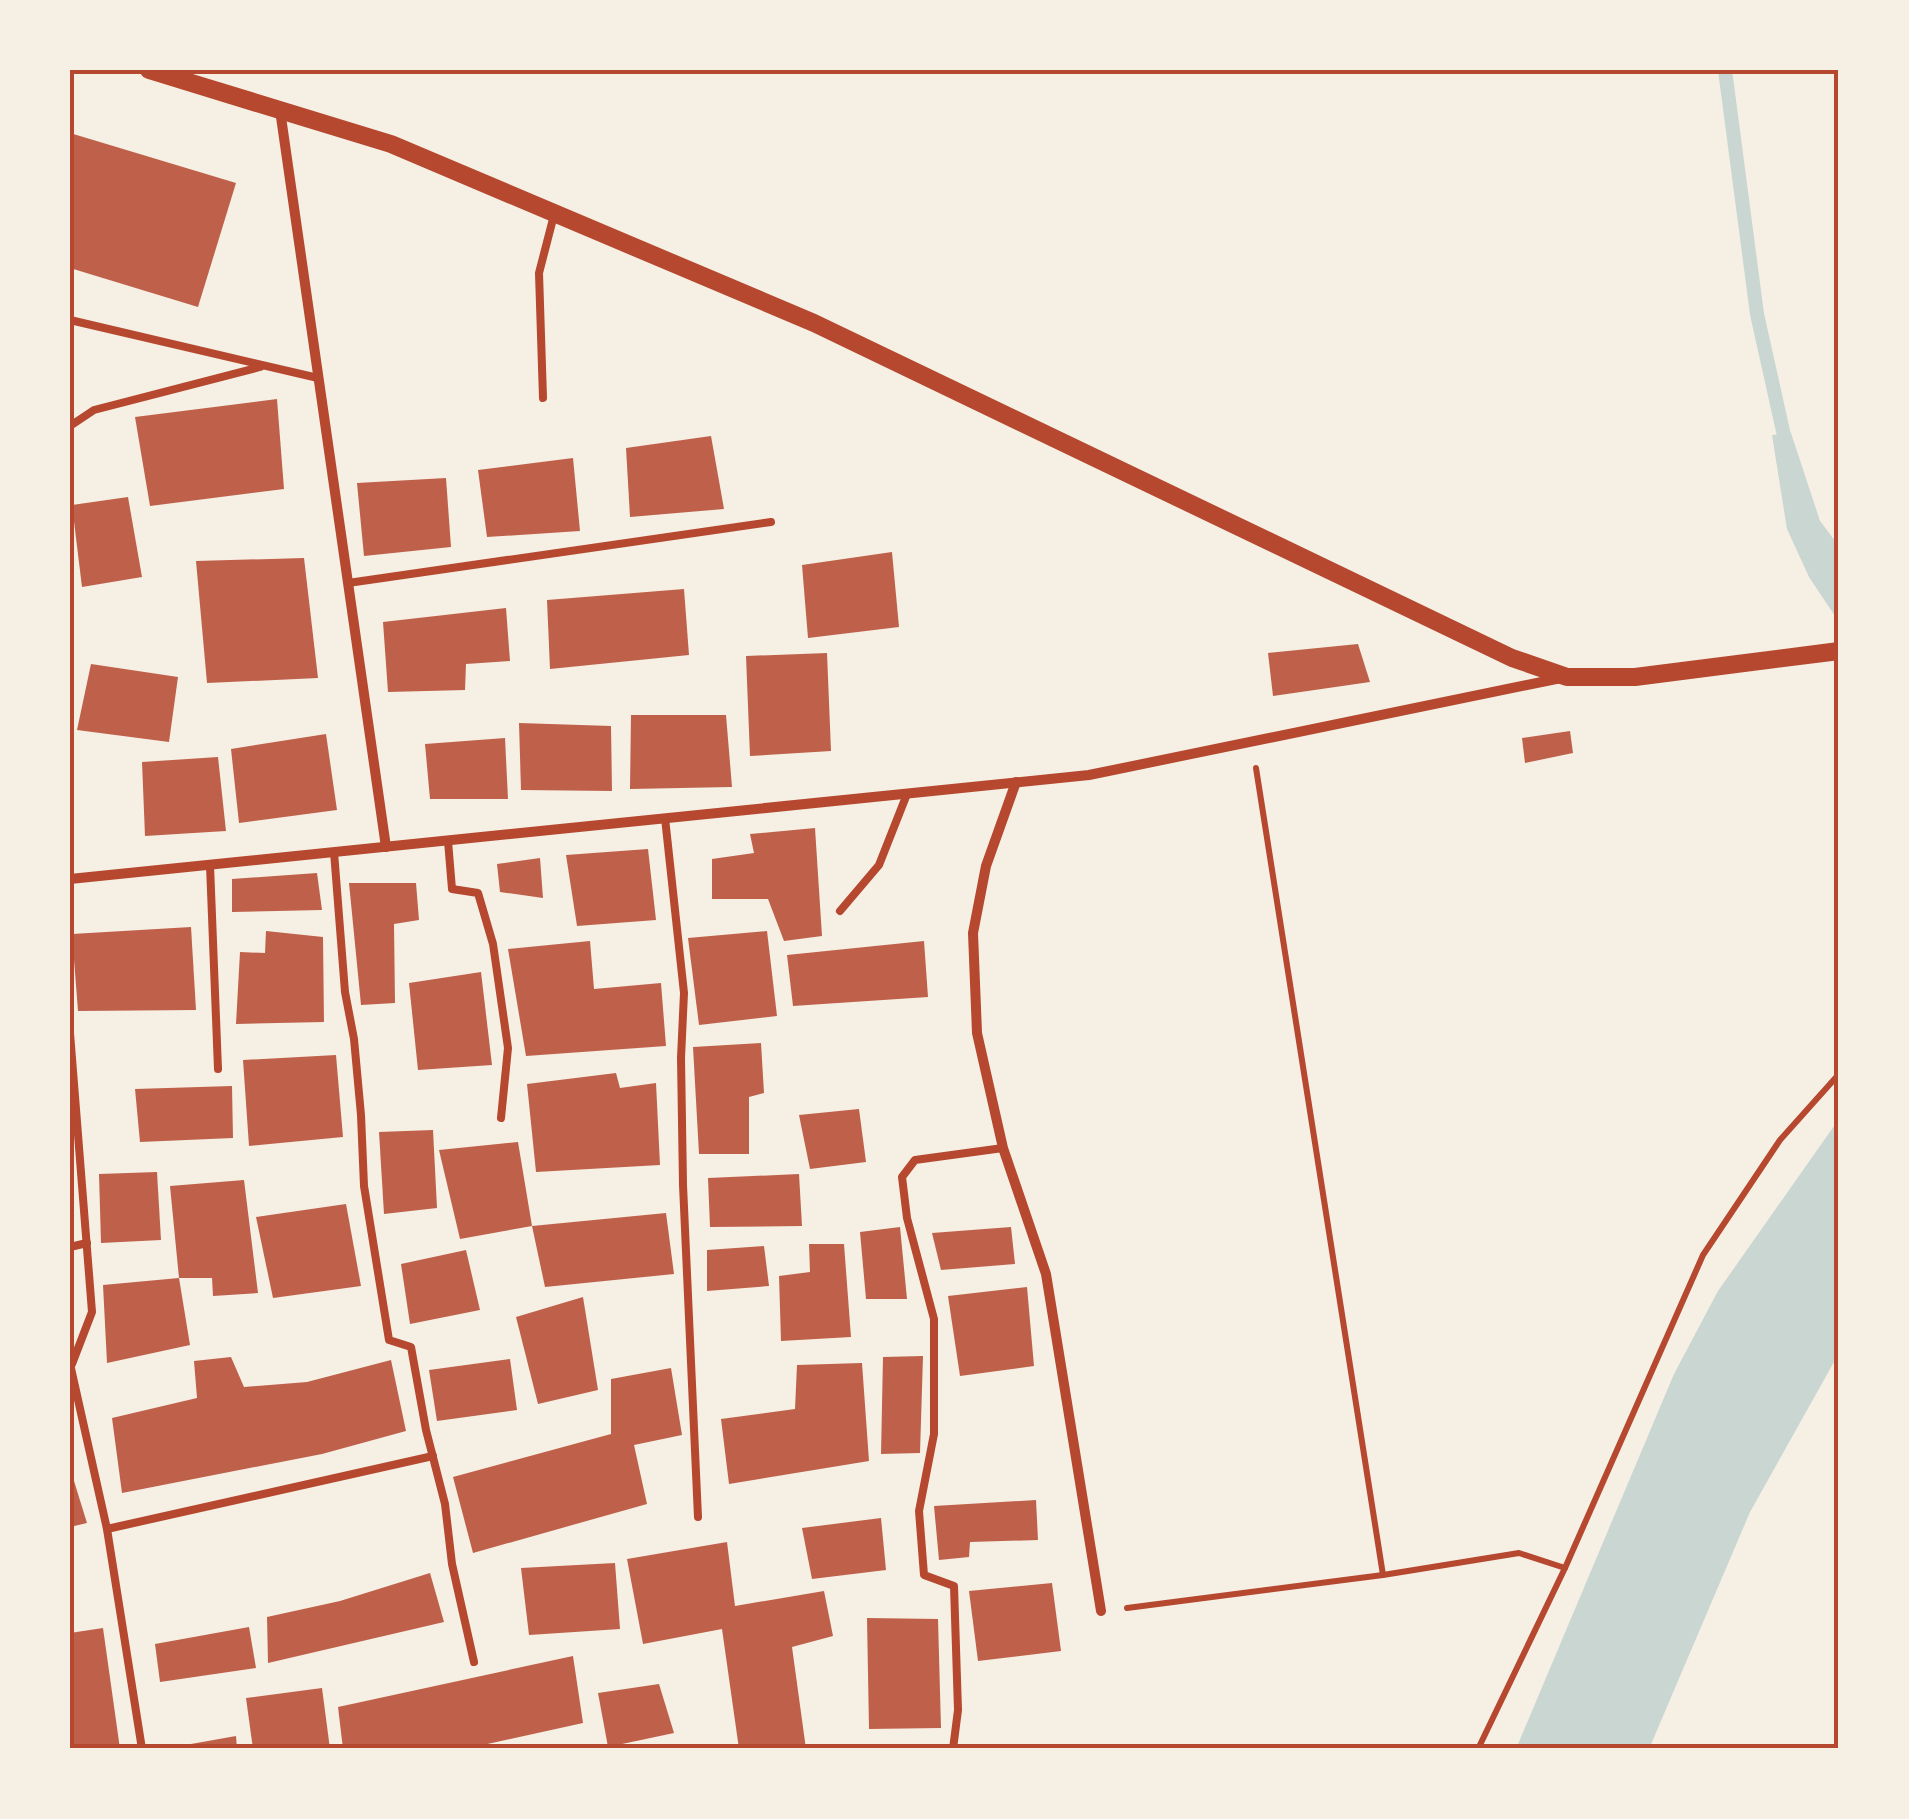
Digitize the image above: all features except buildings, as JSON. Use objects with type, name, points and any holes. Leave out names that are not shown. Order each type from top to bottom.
[{"type":"street","points":[[149,70],[391,144],[814,323],[1512,658],[1567,676]]},
{"type":"street","points":[[280,109],[386,846]]},
{"type":"street","points":[[70,879],[1089,775],[1567,676],[1635,676],[1830,652]]},
{"type":"street","points":[[1016,782],[986,866],[973,933],[978,1032],[1003,1148],[1046,1274],[1101,1611]]},
{"type":"lane","points":[[543,398],[539,273],[555,213]]},
{"type":"lane","points":[[70,320],[318,378]]},
{"type":"lane","points":[[70,426],[94,410],[266,365]]},
{"type":"lane","points":[[348,583],[771,522]]},
{"type":"lane","points":[[840,911],[880,864],[907,794]]},
{"type":"lane","points":[[664,818],[684,993],[680,1058],[683,1185],[698,1517]]},
{"type":"lane","points":[[448,841],[452,889],[478,893],[493,944],[508,1048],[501,1118]]},
{"type":"lane","points":[[334,852],[345,992],[362,1115],[364,1186],[389,1340],[410,1347],[445,1504],[452,1564],[474,1662]]},
{"type":"lane","points":[[210,864],[218,1070]]},
{"type":"lane","points":[[70,1033],[92,1312],[71,1364],[107,1529],[142,1749]]},
{"type":"lane","points":[[952,1749],[958,1710],[954,1586],[924,1575],[919,1511],[934,1434],[934,1319],[907,1218],[902,1177],[915,1160],[1003,1148]]},
{"type":"lane","points":[[70,1246],[87,1243]]},
{"type":"lane","points":[[107,1529],[433,1456]]},
{"type":"path","points":[[1252,742],[1383,1575]]},
{"type":"path","points":[[1478,1749],[1565,1568],[1703,1254],[1780,1140],[1839,1074]]},
{"type":"path","points":[[1101,1611],[1383,1575],[1519,1553],[1565,1568]]},
{"type":"shaded area","points":[[1791,433],[1820,521],[1839,546],[1839,622],[1809,577],[1787,529],[1772,435]]},
{"type":"shaded area","points":[[1839,1119],[1839,1353],[1750,1512],[1649,1749],[1516,1749],[1674,1374],[1718,1291]]},
{"type":"waterway","points":[[1725,70],[1757,314],[1787,449]]}]
